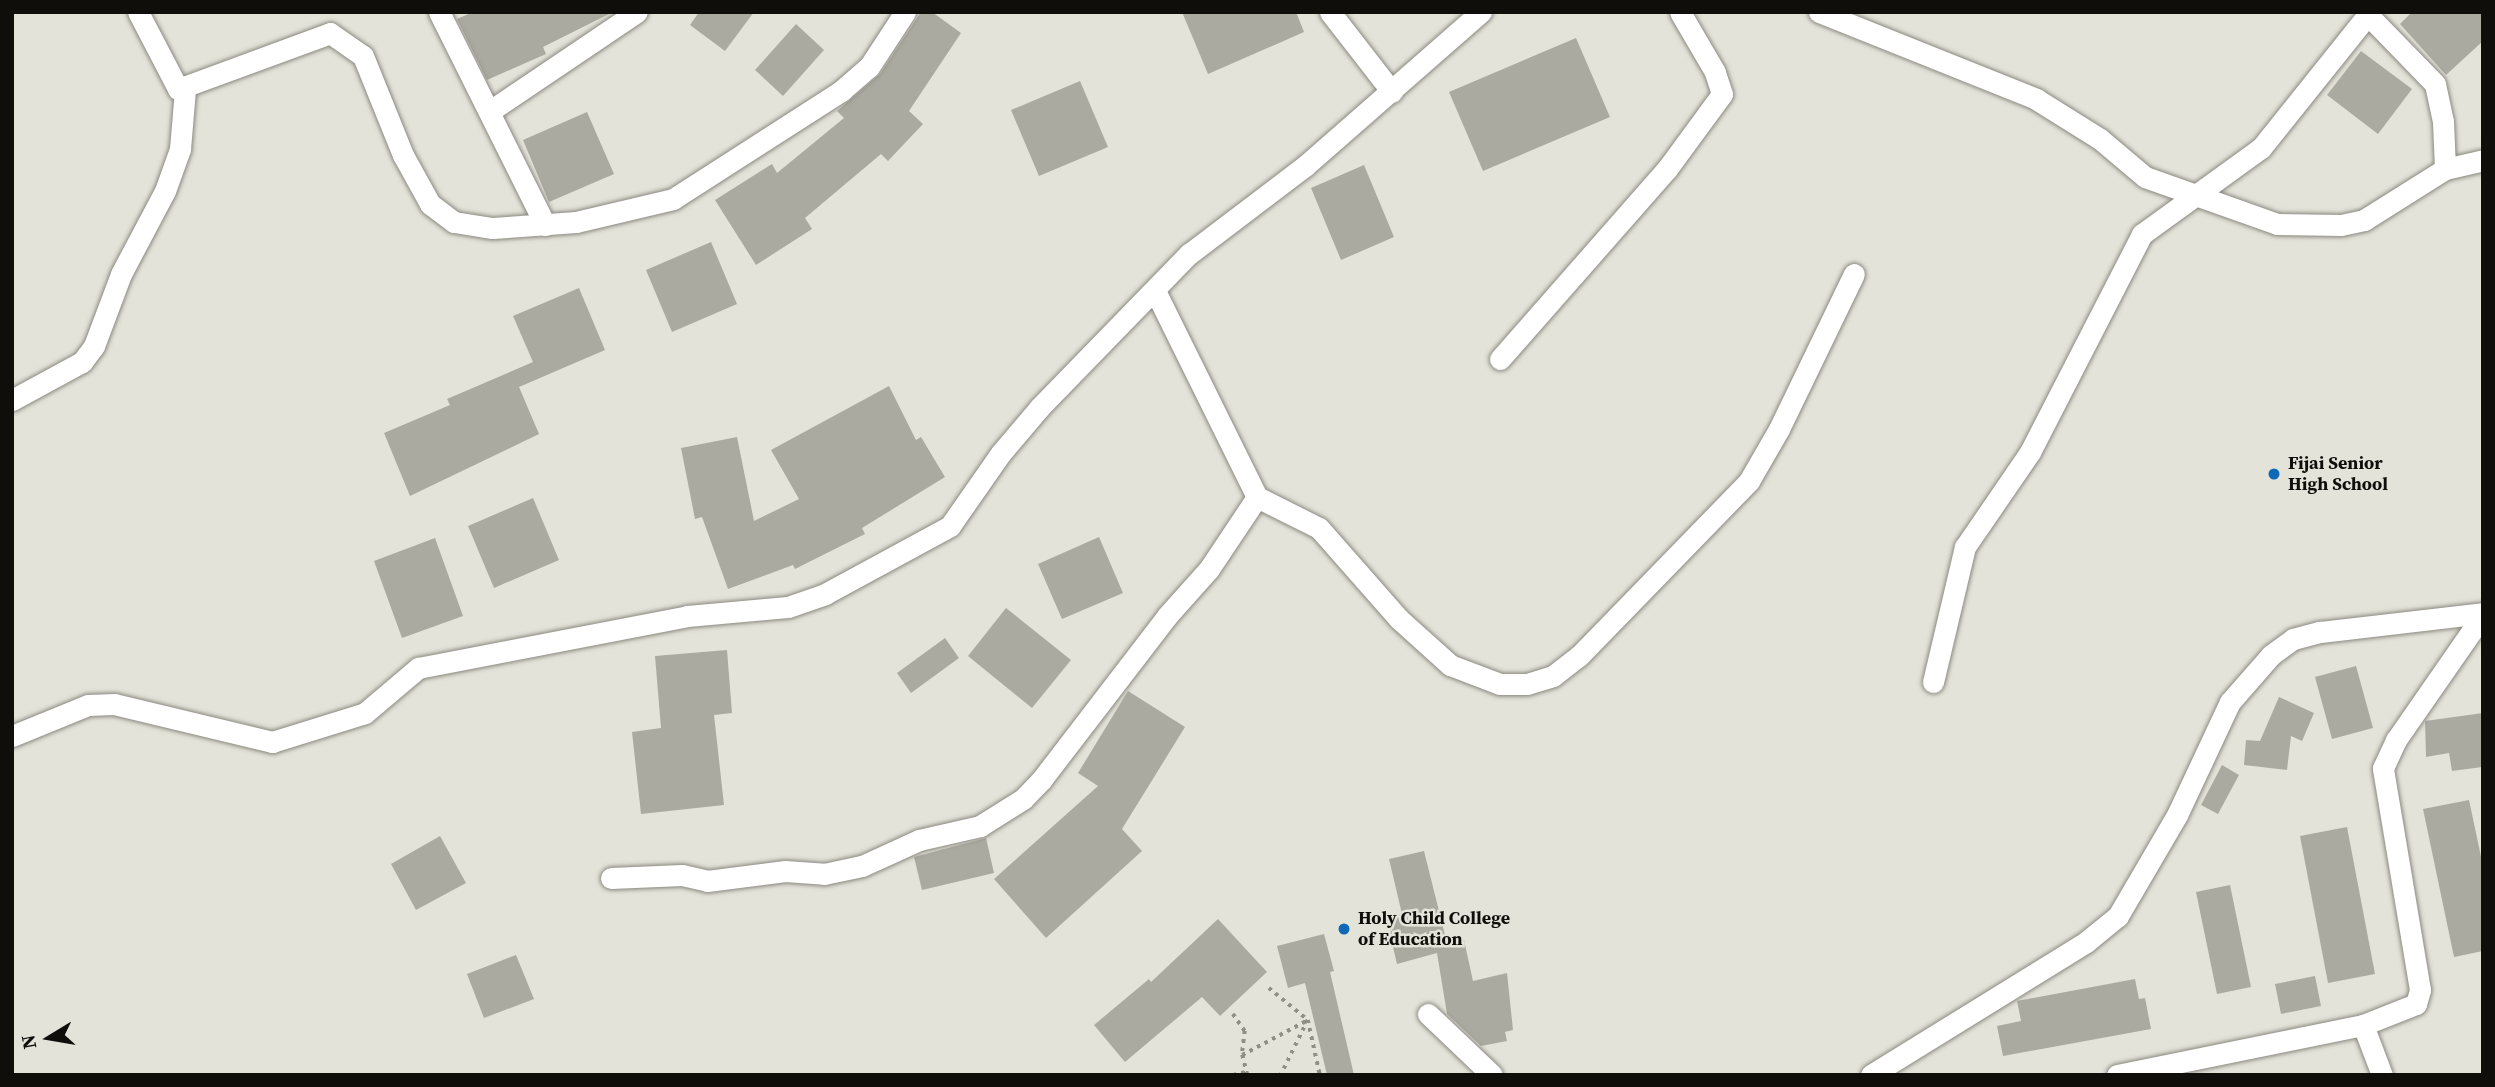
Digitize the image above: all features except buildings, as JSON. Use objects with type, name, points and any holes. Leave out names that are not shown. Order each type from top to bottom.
[{"type":"street","points":[[138,12],[172,85],[186,89],[330,33],[363,56],[403,155],[430,204],[454,222],[493,228],[545,225],[627,213],[673,199],[716,175],[841,91],[869,67],[905,12]]},
{"type":"street","points":[[439,12],[545,225]]},
{"type":"street","points":[[490,111],[637,12]]},
{"type":"street","points":[[1330,12],[1392,92]]},
{"type":"street","points":[[12,736],[88,705],[114,704],[272,742],[365,713],[402,679],[427,666],[687,616],[788,607],[825,594],[950,526],[1001,453],[1040,407],[1204,240],[1262,201],[1392,92],[1481,12]]},
{"type":"street","points":[[1500,359],[1667,169],[1723,94],[1715,72],[1680,12]]},
{"type":"street","points":[[1819,12],[2036,99],[2100,139],[2146,177],[2277,224],[2341,225],[2364,220],[2445,169],[2483,160]]},
{"type":"street","points":[[1933,682],[1965,547],[2030,452],[2142,234],[2261,148],[2369,13],[2435,84],[2443,121],[2445,169]]},
{"type":"street","points":[[12,400],[82,362],[94,346],[121,274],[165,191],[180,149],[186,89]]},
{"type":"street","points":[[1155,291],[1256,497],[1319,527],[1399,619],[1450,665],[1500,684],[1527,684],[1553,676],[1579,656],[1749,481],[1779,429],[1854,274]]},
{"type":"street","points":[[611,878],[682,875],[708,881],[785,872],[824,874],[862,866],[912,842],[979,826],[1003,814],[1023,799],[1071,744],[1167,616],[1209,569],[1256,497]]},
{"type":"street","points":[[2117,1075],[2363,1026],[2404,1012],[2416,1004],[2420,990],[2383,768],[2396,740],[2483,614]]},
{"type":"street","points":[[1871,1075],[2086,942],[2118,916],[2177,816],[2230,702],[2282,647],[2293,639],[2320,632],[2483,614]]},
{"type":"street","points":[[1428,1014],[1493,1075]]},
{"type":"street","points":[[2363,1026],[2382,1075]]},
{"type":"path","points":[[1269,988],[1308,1020],[1320,1075]]},
{"type":"path","points":[[1233,1014],[1245,1031],[1242,1055],[1246,1073],[1233,1075]]},
{"type":"path","points":[[1242,1055],[1308,1020]]},
{"type":"path","points":[[1280,1075],[1308,1020]]},
{"type":"place","name":"Fijai Senior High School","points":[[2274,474]]},
{"type":"place","name":"Holy Child College of Education","points":[[1344,929]]}]
